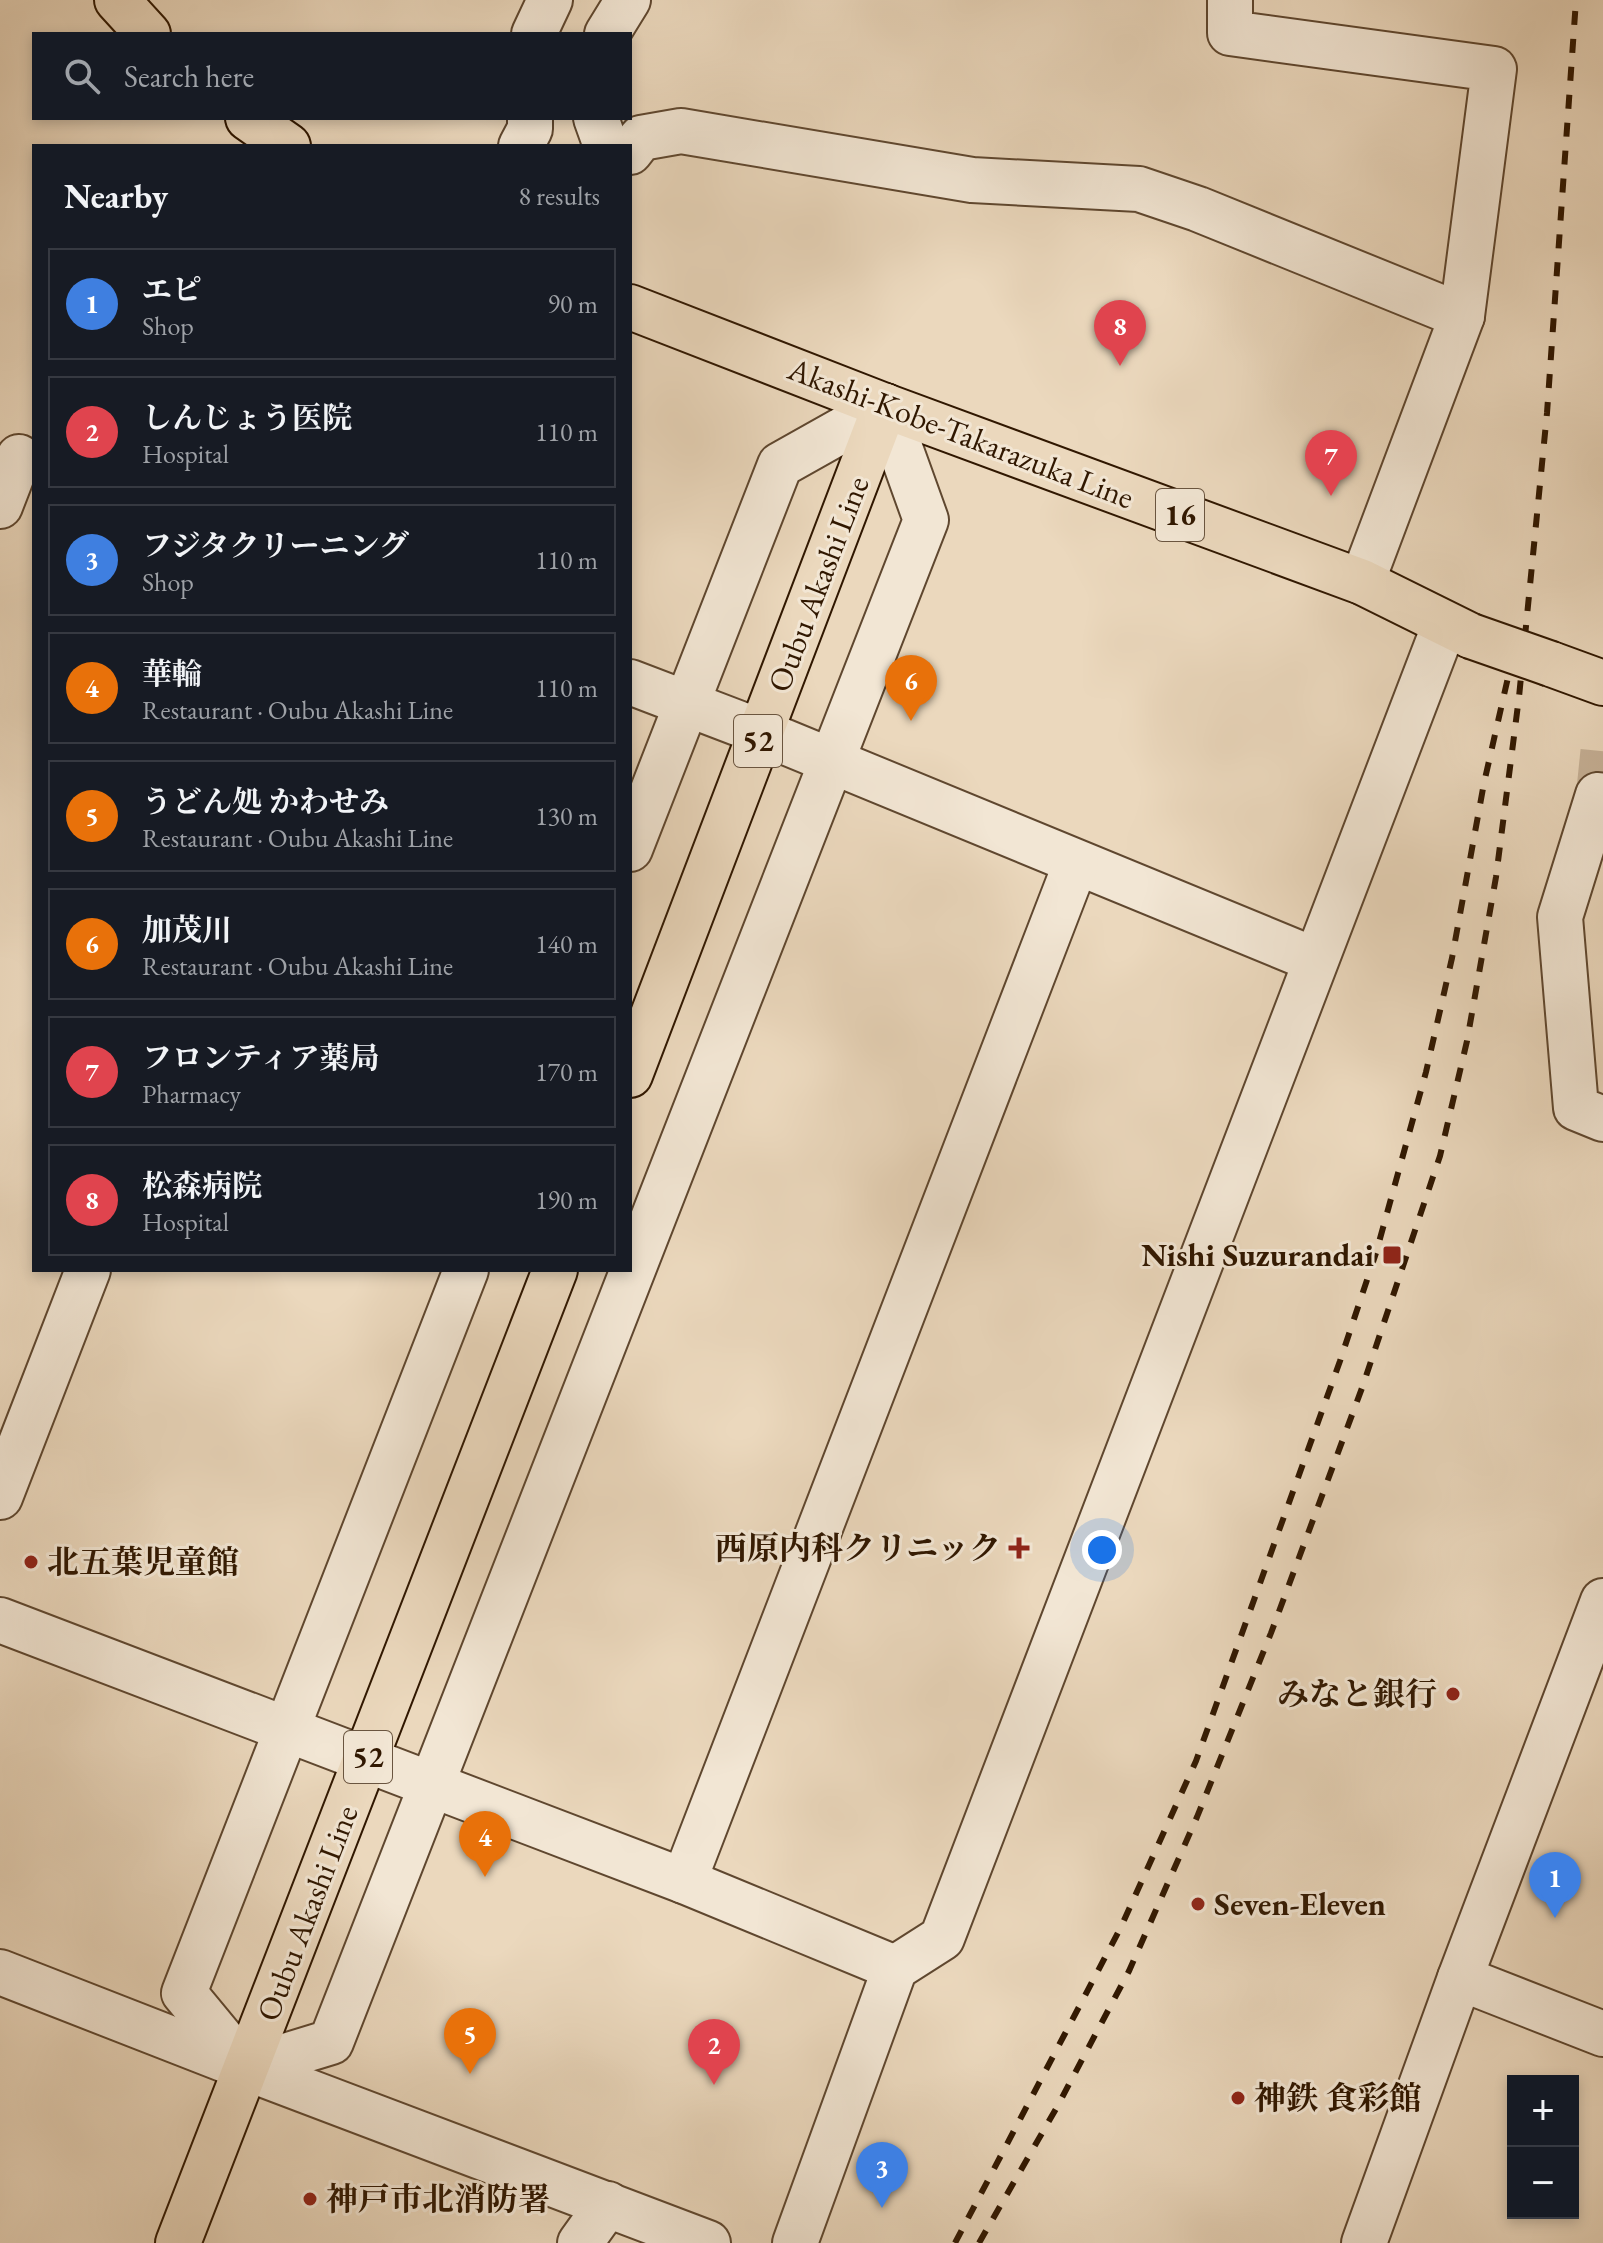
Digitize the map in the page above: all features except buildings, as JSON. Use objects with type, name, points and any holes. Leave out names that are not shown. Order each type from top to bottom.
[{"type":"main road","points":[[117,0],[146,32]]},
{"type":"main road","points":[[251,120],[285,144]]},
{"type":"main road","name":"Akashi-Kobe-Takarazuka Line","points":[[632,308],[885,406],[1362,582],[1458,630],[1603,683]]},
{"type":"main road","name":"Oubu Akashi Line","points":[[632,1070],[885,406]]},
{"type":"main road","name":"Oubu Akashi Line","points":[[178,2243],[554,1272]]},
{"type":"street","points":[[608,32],[628,0]]},
{"type":"street","points":[[1230,0],[1230,33],[1494,69],[1462,316],[1362,582]]},
{"type":"street","points":[[522,144],[530,129],[530,120]]},
{"type":"street","points":[[597,120],[605,144]]},
{"type":"street","points":[[632,149],[641,138],[681,131],[972,180],[1139,189],[1198,209],[1462,316]]},
{"type":"street","points":[[632,844],[780,465],[885,406],[926,520],[632,1269]]},
{"type":"street","points":[[0,506],[18,451]]},
{"type":"street","points":[[795,2243],[895,1968],[942,1938],[1315,960],[1458,630]]},
{"type":"street","points":[[632,683],[761,732],[1315,960]]},
{"type":"street","points":[[1598,795],[1560,917],[1576,1108],[1603,1119]]},
{"type":"street","points":[[684,1881],[1076,863]]},
{"type":"street","points":[[0,1497],[87,1272]]},
{"type":"street","points":[[246,2068],[184,1993],[465,1272]]},
{"type":"street","points":[[246,2068],[331,2042],[631,1272]]},
{"type":"street","points":[[1364,2243],[1460,1978],[1603,1601]]},
{"type":"street","points":[[0,1620],[684,1881],[895,1968]]},
{"type":"street","points":[[0,1972],[708,2243]]},
{"type":"street","points":[[1460,1978],[1603,2034]]},
{"type":"street","points":[[580,2243],[608,2204]]},
{"type":"tunnel","points":[[1598,795],[1603,746]]},
{"type":"railway","points":[[979,2243],[1057,2107],[1129,1971],[1197,1817],[1271,1633],[1362,1388],[1440,1156],[1467,1041],[1496,877],[1519,697],[1547,413],[1576,0]]},
{"type":"railway","points":[[955,2243],[1121,1927],[1196,1761],[1340,1361],[1376,1253],[1426,1072],[1514,651]]},
{"type":"place","name":"松森病院","points":[[1120,366]]},
{"type":"place","name":"フロンティア薬局","points":[[1331,496]]},
{"type":"place","name":"加茂川","points":[[911,721]]},
{"type":"place","name":"Nishi Suzurandai","points":[[1392,1255]]},
{"type":"place","name":"西原内科クリニック","points":[[1019,1548]]},
{"type":"place","name":"北五葉児童館","points":[[31,1562]]},
{"type":"place","name":"みなと銀行","points":[[1453,1694]]},
{"type":"place","name":"華輪","points":[[485,1877]]},
{"type":"place","name":"Seven-Eleven","points":[[1198,1904]]},
{"type":"place","name":"エピ","points":[[1555,1918]]},
{"type":"place","name":"うどん処 かわせみ","points":[[470,2074]]},
{"type":"place","name":"しんじょう医院","points":[[714,2085]]},
{"type":"place","name":"神鉄 食彩館","points":[[1238,2098]]},
{"type":"place","name":"神戸市北消防署","points":[[310,2199]]},
{"type":"place","name":"フジタクリーニング","points":[[882,2208]]}]
